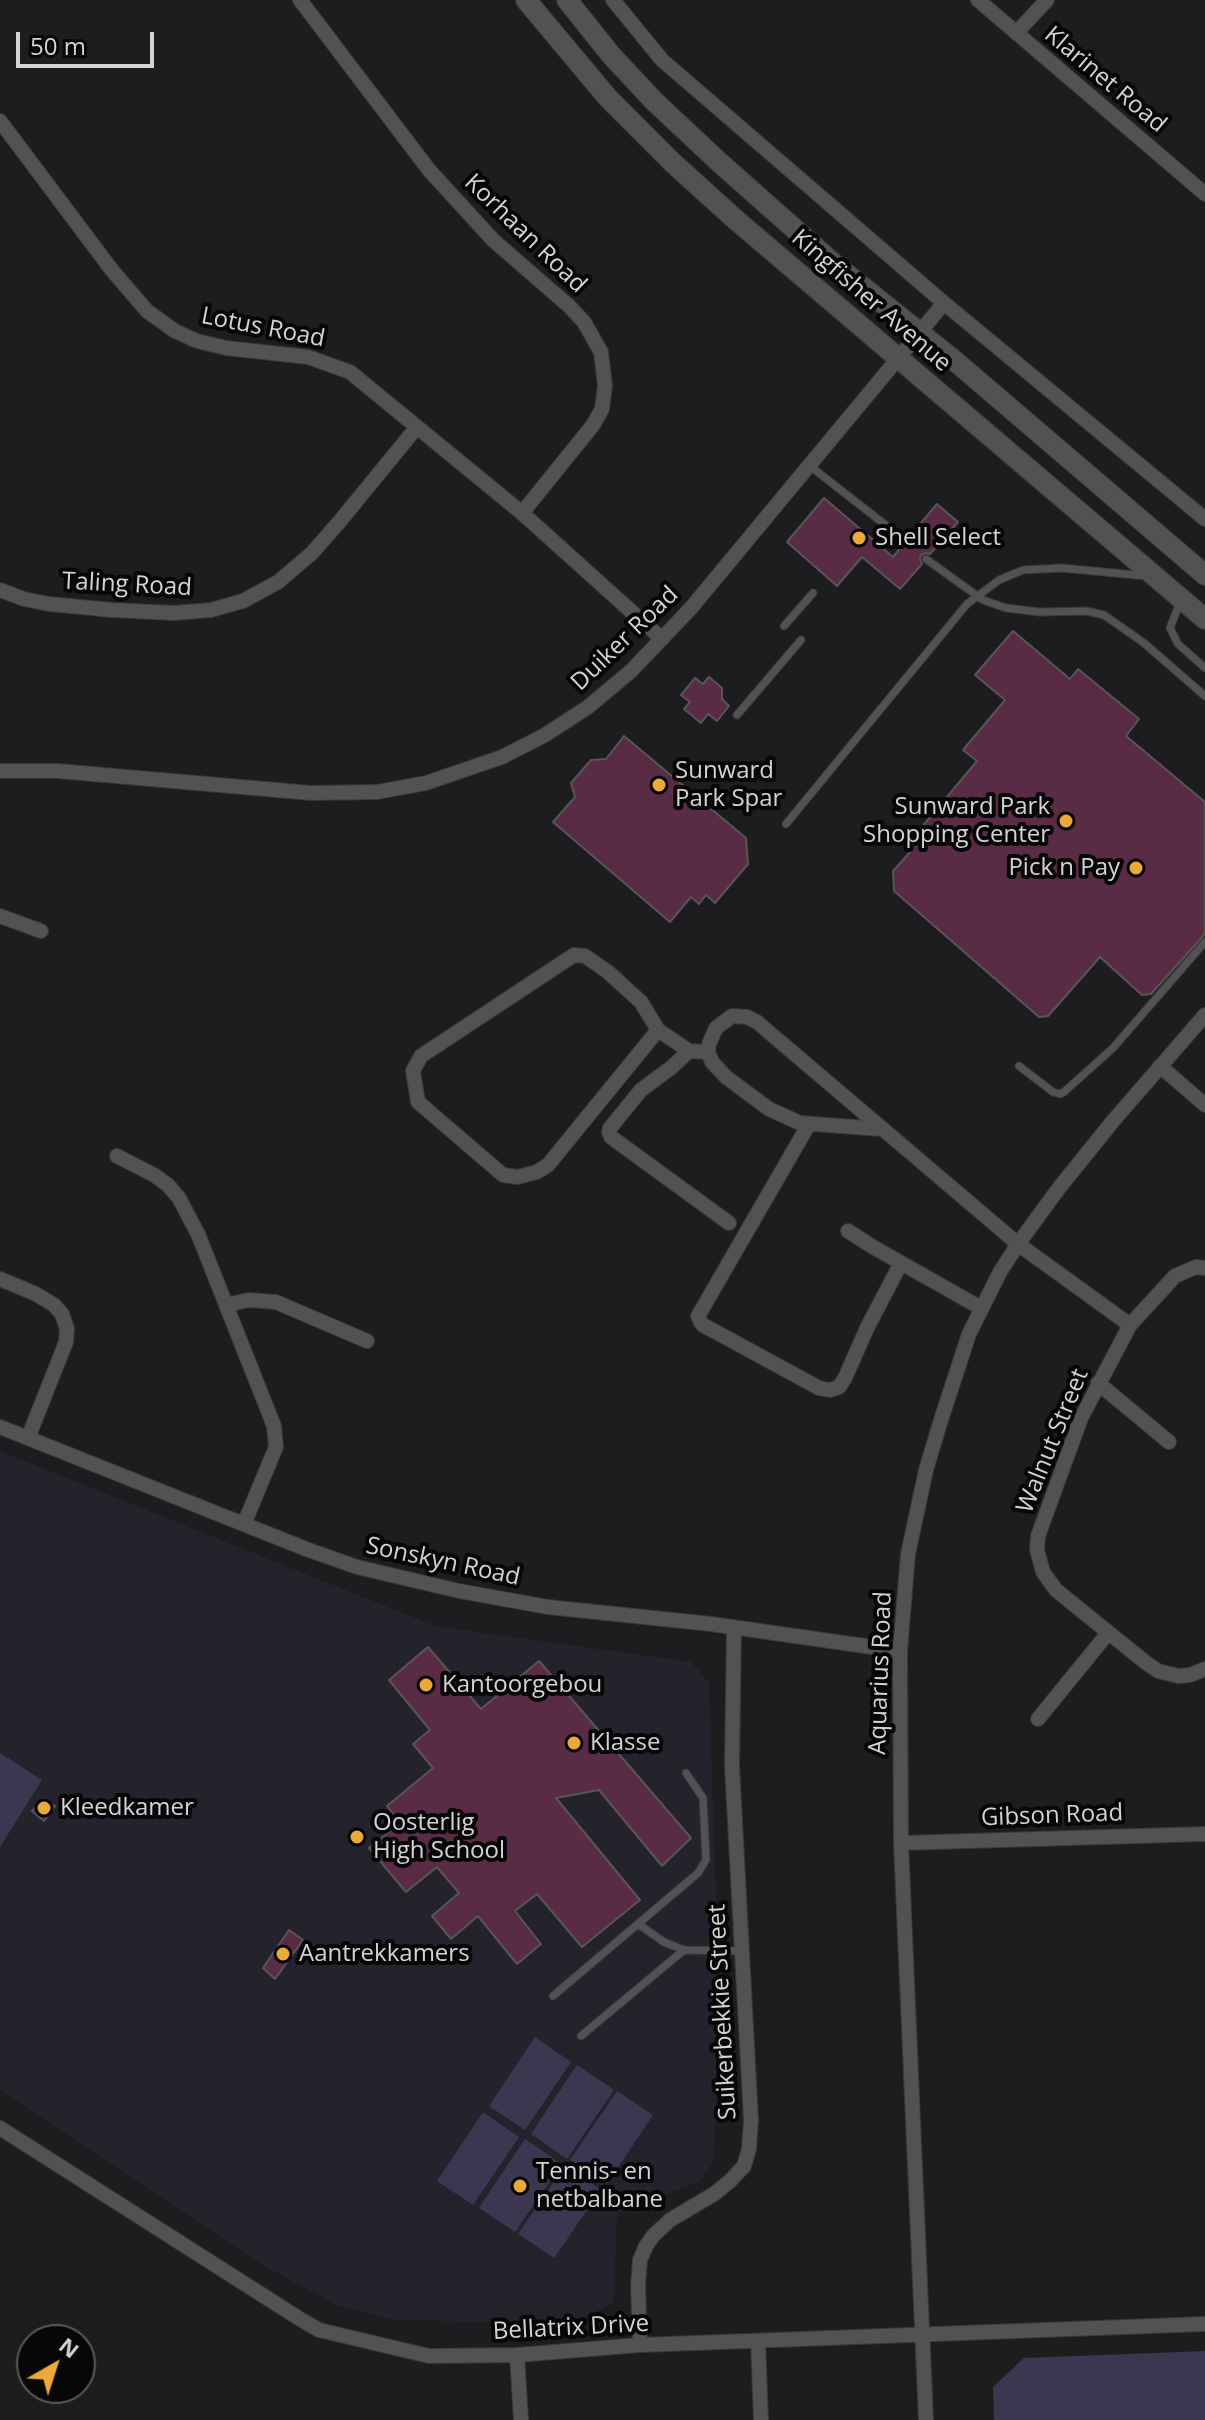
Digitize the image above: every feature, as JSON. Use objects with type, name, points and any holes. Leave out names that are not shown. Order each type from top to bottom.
[{"type":"street","name":"Korhaan Road","points":[[300,0],[429,170],[493,240],[569,306],[584,322],[601,352],[605,386],[602,409],[593,425],[522,513]]},
{"type":"street","name":"Kingfisher Avenue","points":[[526,0],[608,98],[673,163],[1205,619]]},
{"type":"street","name":"Kingfisher Avenue","points":[[567,0],[611,55],[673,119],[833,263],[1205,575]]},
{"type":"street","points":[[613,0],[662,60],[944,303],[1205,519]]},
{"type":"street","name":"Klarinet Road","points":[[978,0],[1205,194]]},
{"type":"street","points":[[1016,33],[1047,0]]},
{"type":"street","name":"Lotus Road","points":[[0,121],[130,294],[161,321],[197,341],[226,348],[308,357],[350,372],[522,513],[662,639]]},
{"type":"street","name":"Duiker Road","points":[[0,771],[58,771],[311,793],[377,792],[426,783],[502,757],[545,735],[588,707],[631,671],[691,608],[944,303]]},
{"type":"street","name":"Taling Road","points":[[0,590],[49,604],[143,611],[211,610],[243,601],[278,582],[312,553],[417,427]]},
{"type":"street","points":[[0,916],[41,931]]},
{"type":"street","points":[[658,1030],[548,1165],[537,1172],[518,1177],[503,1175],[418,1102],[413,1071],[421,1056],[574,955],[585,956],[608,972],[641,1002],[658,1030],[689,1051],[708,1052]]},
{"type":"street","name":"Aquarius Road","points":[[926,2420],[901,1843],[900,1651],[908,1554],[926,1470],[969,1334],[981,1308],[1018,1244],[1059,1188],[1205,1015]]},
{"type":"street","points":[[881,1129],[809,1124],[782,1116],[718,1071],[708,1052],[712,1035],[721,1023],[732,1016],[747,1017],[765,1028],[1018,1244],[1130,1325]]},
{"type":"street","points":[[689,1051],[641,1090],[609,1132],[611,1137],[729,1223]]},
{"type":"street","points":[[1160,1066],[1205,1105]]},
{"type":"street","points":[[809,1124],[698,1316],[700,1321],[819,1388],[830,1390],[839,1387],[845,1378],[901,1263]]},
{"type":"street","points":[[117,1156],[154,1175],[179,1198],[198,1234],[274,1426],[277,1439],[244,1524]]},
{"type":"street","points":[[848,1231],[981,1308]]},
{"type":"street","name":"Walnut Street","points":[[1205,1268],[1196,1267],[1175,1276],[1130,1325],[1098,1383],[1067,1452],[1038,1536],[1037,1550],[1043,1572],[1056,1590],[1158,1671],[1178,1676],[1197,1674],[1205,1669]]},
{"type":"street","points":[[0,1279],[54,1305],[62,1314],[67,1329],[66,1342],[28,1438]]},
{"type":"street","points":[[226,1305],[249,1300],[276,1302],[367,1341]]},
{"type":"street","points":[[1098,1383],[1169,1442]]},
{"type":"street","name":"Sonskyn Road","points":[[0,1427],[357,1567],[459,1591],[548,1607],[734,1627],[900,1651]]},
{"type":"street","name":"Suikerbekkie Street","points":[[640,2345],[638,2285],[640,2260],[646,2246],[670,2220],[730,2181],[744,2166],[749,2149],[751,2120],[732,1766],[734,1627]]},
{"type":"street","points":[[1038,1719],[1108,1633]]},
{"type":"street","name":"Gibson Road","points":[[901,1843],[1205,1834]]},
{"type":"street","name":"Bellatrix Drive","points":[[0,2128],[319,2330],[429,2356],[517,2355],[640,2345],[1205,2324]]},
{"type":"street","points":[[758,2341],[761,2420]]},
{"type":"street","points":[[517,2355],[521,2420]]},
{"type":"lane","points":[[810,466],[906,541]]},
{"type":"lane","points":[[926,559],[976,596],[1006,608],[1021,611],[1087,611],[1104,615],[1138,638],[1205,696]]},
{"type":"lane","points":[[786,824],[967,604],[999,580],[1023,570],[1061,568],[1154,577]]},
{"type":"lane","points":[[784,626],[813,593]]},
{"type":"lane","points":[[1182,599],[1170,628],[1178,644],[1205,668]]},
{"type":"lane","points":[[737,715],[801,640]]},
{"type":"lane","points":[[1019,1066],[1053,1092],[1064,1092],[1113,1048],[1205,942]]},
{"type":"lane","points":[[553,1996],[698,1873],[706,1860],[703,1798],[686,1773]]},
{"type":"lane","points":[[638,1924],[664,1942],[684,1950],[742,1951]]},
{"type":"lane","points":[[581,2036],[684,1950]]},
{"type":"shaded area","name":"Oosterlig High School","points":[[0,1451],[435,1626],[691,1662],[709,1682],[719,1991],[714,2160],[701,2181],[617,2213],[614,2302],[575,2323],[393,2320],[335,2304],[268,2268],[0,2090]]},
{"type":"shaded area","points":[[0,1753],[42,1780],[0,1847]]},
{"type":"shaded area","name":"Tennis- en netbalbane","points":[[535,2037],[571,2062],[525,2130],[489,2106]]},
{"type":"shaded area","name":"Tennis- en netbalbane","points":[[577,2065],[614,2090],[567,2159],[531,2134]]},
{"type":"shaded area","name":"Tennis- en netbalbane","points":[[617,2091],[653,2115],[607,2184],[570,2160]]},
{"type":"shaded area","name":"Tennis- en netbalbane","points":[[483,2112],[519,2137],[473,2205],[437,2181]]},
{"type":"shaded area","name":"Tennis- en netbalbane","points":[[525,2139],[562,2164],[515,2232],[479,2208]]},
{"type":"shaded area","name":"Tennis- en netbalbane","points":[[565,2165],[601,2190],[554,2258],[518,2234]]},
{"type":"shaded area","points":[[1205,2351],[1205,2420],[994,2420],[993,2387],[1024,2358]]},
{"type":"building","points":[[824,498],[893,557],[902,546],[911,546],[910,536],[937,504],[958,522],[930,554],[921,555],[922,564],[900,589],[862,557],[837,586],[787,542]]},
{"type":"building","name":"Sunward Park Shopping Center","points":[[1013,631],[1070,679],[1078,669],[1139,719],[1126,736],[1205,802],[1205,934],[1151,994],[1142,995],[1100,957],[1048,1016],[1039,1017],[894,891],[893,871],[911,851],[910,841],[977,761],[963,750],[1005,700],[975,675]]},
{"type":"building","points":[[709,677],[722,688],[722,699],[729,706],[717,721],[708,714],[701,723],[684,709],[690,702],[681,695],[695,678],[703,684]]},
{"type":"building","points":[[624,736],[746,838],[748,864],[715,903],[706,895],[699,904],[691,897],[670,922],[553,822],[575,797],[571,783],[591,760],[606,759]]},
{"type":"building","points":[[428,1647],[481,1709],[539,1661],[691,1838],[662,1866],[599,1790],[556,1798],[640,1900],[582,1947],[537,1894],[515,1911],[541,1944],[517,1964],[478,1916],[451,1939],[432,1916],[459,1893],[437,1867],[406,1892],[369,1848],[400,1823],[387,1806],[433,1768],[413,1744],[430,1730],[389,1680]]},
{"type":"building","name":"Kleedkamer","points":[[43,1799],[55,1806],[44,1821],[32,1811]]},
{"type":"building","name":"Aantrekkamers","points":[[289,1930],[303,1940],[275,1979],[263,1968]]},
{"type":"place","name":"Shell Select","points":[[859,538]]},
{"type":"place","name":"Sunward Park Spar","points":[[659,785]]},
{"type":"place","name":"Sunward Park Shopping Center","points":[[1066,821]]},
{"type":"place","name":"Pick n Pay","points":[[1136,868]]},
{"type":"place","name":"Kantoorgebou","points":[[426,1685]]},
{"type":"place","name":"Klasse","points":[[574,1743]]},
{"type":"place","name":"Kleedkamer","points":[[44,1808]]},
{"type":"place","name":"Oosterlig High School","points":[[357,1837]]},
{"type":"place","name":"Aantrekkamers","points":[[283,1954]]},
{"type":"place","name":"Tennis- en netbalbane","points":[[520,2186]]}]
